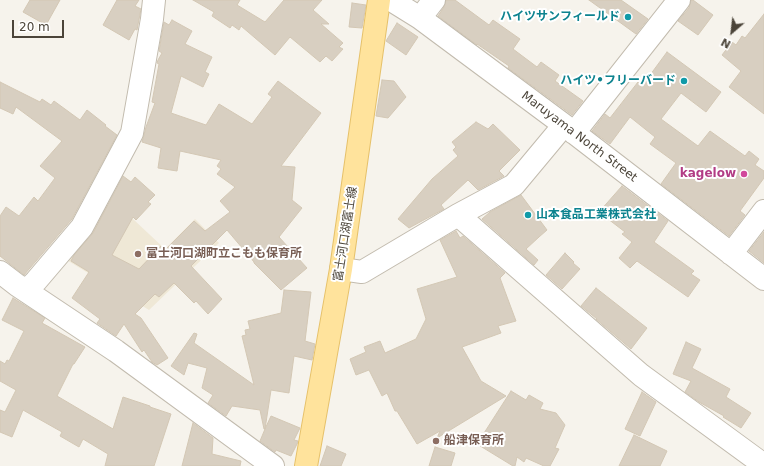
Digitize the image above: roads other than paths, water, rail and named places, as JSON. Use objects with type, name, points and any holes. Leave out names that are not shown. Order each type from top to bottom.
[{"type":"main road","name":"富士河口湖富士線","points":[[306,466],[341,269],[379,0]]},
{"type":"street","points":[[26,291],[82,227],[132,133],[154,0]]},
{"type":"street","name":"Maruyama North Street","points":[[391,0],[420,18],[569,129],[764,279]]},
{"type":"street","points":[[420,18],[434,0]]},
{"type":"street","points":[[341,269],[362,272],[458,215],[514,185],[569,129],[679,0]]},
{"type":"street","points":[[731,254],[764,211]]},
{"type":"street","points":[[458,215],[641,375],[764,465]]},
{"type":"street","points":[[0,272],[116,351],[273,466]]},
{"type":"place","name":"ハイツサンフィールド","points":[[628,17]]},
{"type":"place","name":"ハイツ•フリーバード","points":[[684,81]]},
{"type":"place","name":"kagelow","points":[[744,174]]},
{"type":"place","name":"山本食品工業株式会社","points":[[528,215]]},
{"type":"place","name":"富士河口湖町立こもも保育所","points":[[138,254]]},
{"type":"place","name":"船津保育所","points":[[436,441]]}]
